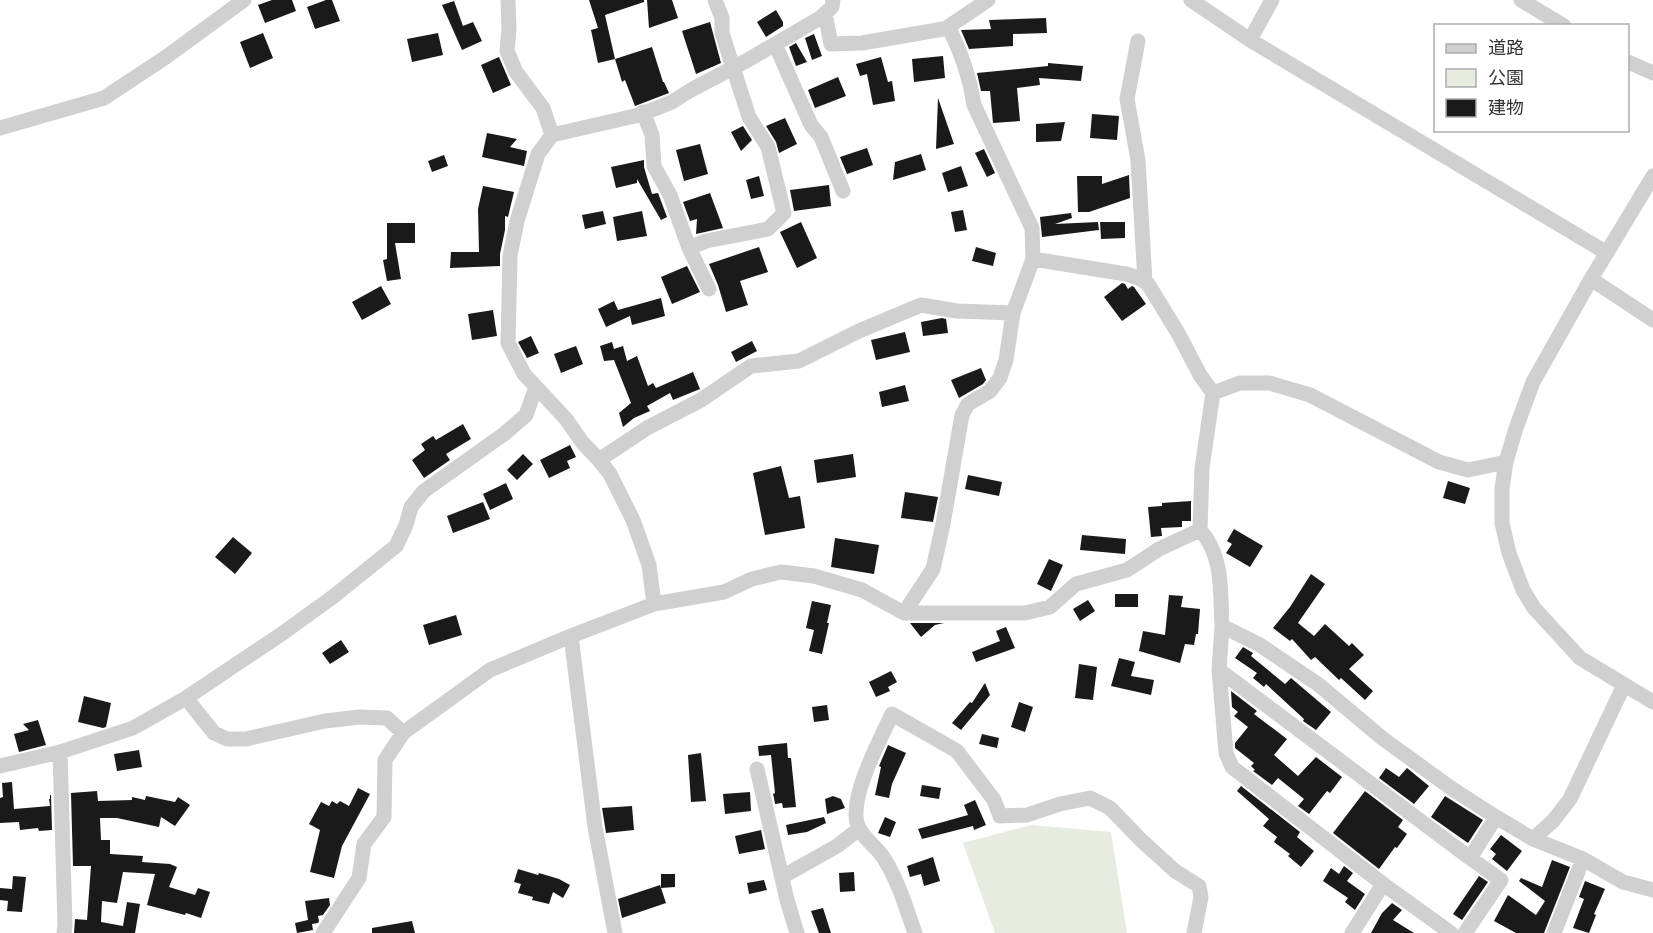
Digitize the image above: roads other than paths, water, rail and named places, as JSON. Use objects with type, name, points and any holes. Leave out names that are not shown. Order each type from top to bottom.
[{"type":"street","points":[[0,128],[104,98],[166,57],[244,0]]},
{"type":"street","points":[[508,0],[507,51],[516,72],[543,108],[552,135]]},
{"type":"street","points":[[690,248],[706,242],[768,229],[784,213],[768,147],[749,117],[722,33],[722,18],[715,0]]},
{"type":"street","points":[[654,604],[649,565],[633,520],[610,474],[582,442],[566,419],[524,374],[508,343],[510,256],[530,175],[538,154],[552,135],[639,115],[672,102],[825,14],[832,7],[833,0]]},
{"type":"street","points":[[945,29],[988,0]]},
{"type":"street","points":[[1191,0],[1250,40],[1607,252]]},
{"type":"street","points":[[1250,40],[1272,0]]},
{"type":"street","points":[[1521,0],[1561,24]]},
{"type":"street","points":[[825,14],[831,44],[862,43],[949,28],[960,49],[974,105],[1032,228],[1033,259],[1013,313],[1006,360],[1000,378],[990,391],[968,404],[962,415],[933,569],[904,613]]},
{"type":"street","points":[[1138,41],[1127,99],[1138,160],[1145,282]]},
{"type":"street","points":[[775,44],[810,125],[821,138],[843,191]]},
{"type":"street","points":[[1629,62],[1653,73]]},
{"type":"street","points":[[643,112],[652,135],[654,166],[670,195],[690,248],[709,289]]},
{"type":"street","points":[[1653,176],[1533,382],[1506,462],[1502,488],[1503,523],[1509,553],[1523,590],[1534,608],[1580,658],[1653,702]]},
{"type":"street","points":[[1033,259],[1126,274],[1148,284],[1200,375],[1213,393],[1202,468],[1200,530],[1207,538],[1219,567],[1222,626],[1219,670],[1226,753],[1232,767],[1383,884],[1451,933]]},
{"type":"street","points":[[1591,279],[1653,320]]},
{"type":"street","points":[[599,460],[647,428],[701,400],[752,366],[799,361],[860,331],[921,305],[957,311],[1013,313]]},
{"type":"street","points":[[1213,393],[1240,383],[1269,383],[1310,395],[1439,462],[1468,470],[1506,462]]},
{"type":"street","points":[[0,766],[60,752],[133,728],[186,698],[334,596],[396,546],[411,507],[424,491],[504,434],[526,414],[536,387]]},
{"type":"street","points":[[324,933],[359,878],[364,844],[384,817],[385,760],[403,734],[490,670],[654,604],[724,592],[752,579],[781,572],[814,576],[862,590],[904,613],[1025,613],[1050,607],[1076,584],[1127,570],[1159,549],[1200,530]]},
{"type":"street","points":[[1222,626],[1270,651],[1318,686],[1382,738],[1496,817],[1533,839],[1583,859],[1623,882],[1653,890]]},
{"type":"street","points":[[571,636],[594,827],[615,933]]},
{"type":"street","points":[[1219,670],[1501,880],[1465,933]]},
{"type":"street","points":[[1533,839],[1570,799],[1624,685]]},
{"type":"street","points":[[186,698],[214,733],[227,739],[246,739],[325,721],[359,717],[387,718],[403,734]]},
{"type":"street","points":[[915,933],[897,882],[884,857],[861,832],[857,822],[856,806],[868,765],[892,714],[957,751],[994,800],[1000,816],[1027,815],[1060,804],[1090,798],[1110,808],[1175,871],[1199,886],[1201,897],[1194,933]]},
{"type":"street","points":[[60,752],[64,933]]},
{"type":"street","points":[[757,769],[797,933]]},
{"type":"street","points":[[1470,858],[1496,817]]},
{"type":"street","points":[[782,877],[837,846],[859,828]]},
{"type":"street","points":[[1554,933],[1583,859]]},
{"type":"street","points":[[1352,933],[1383,884]]}]
